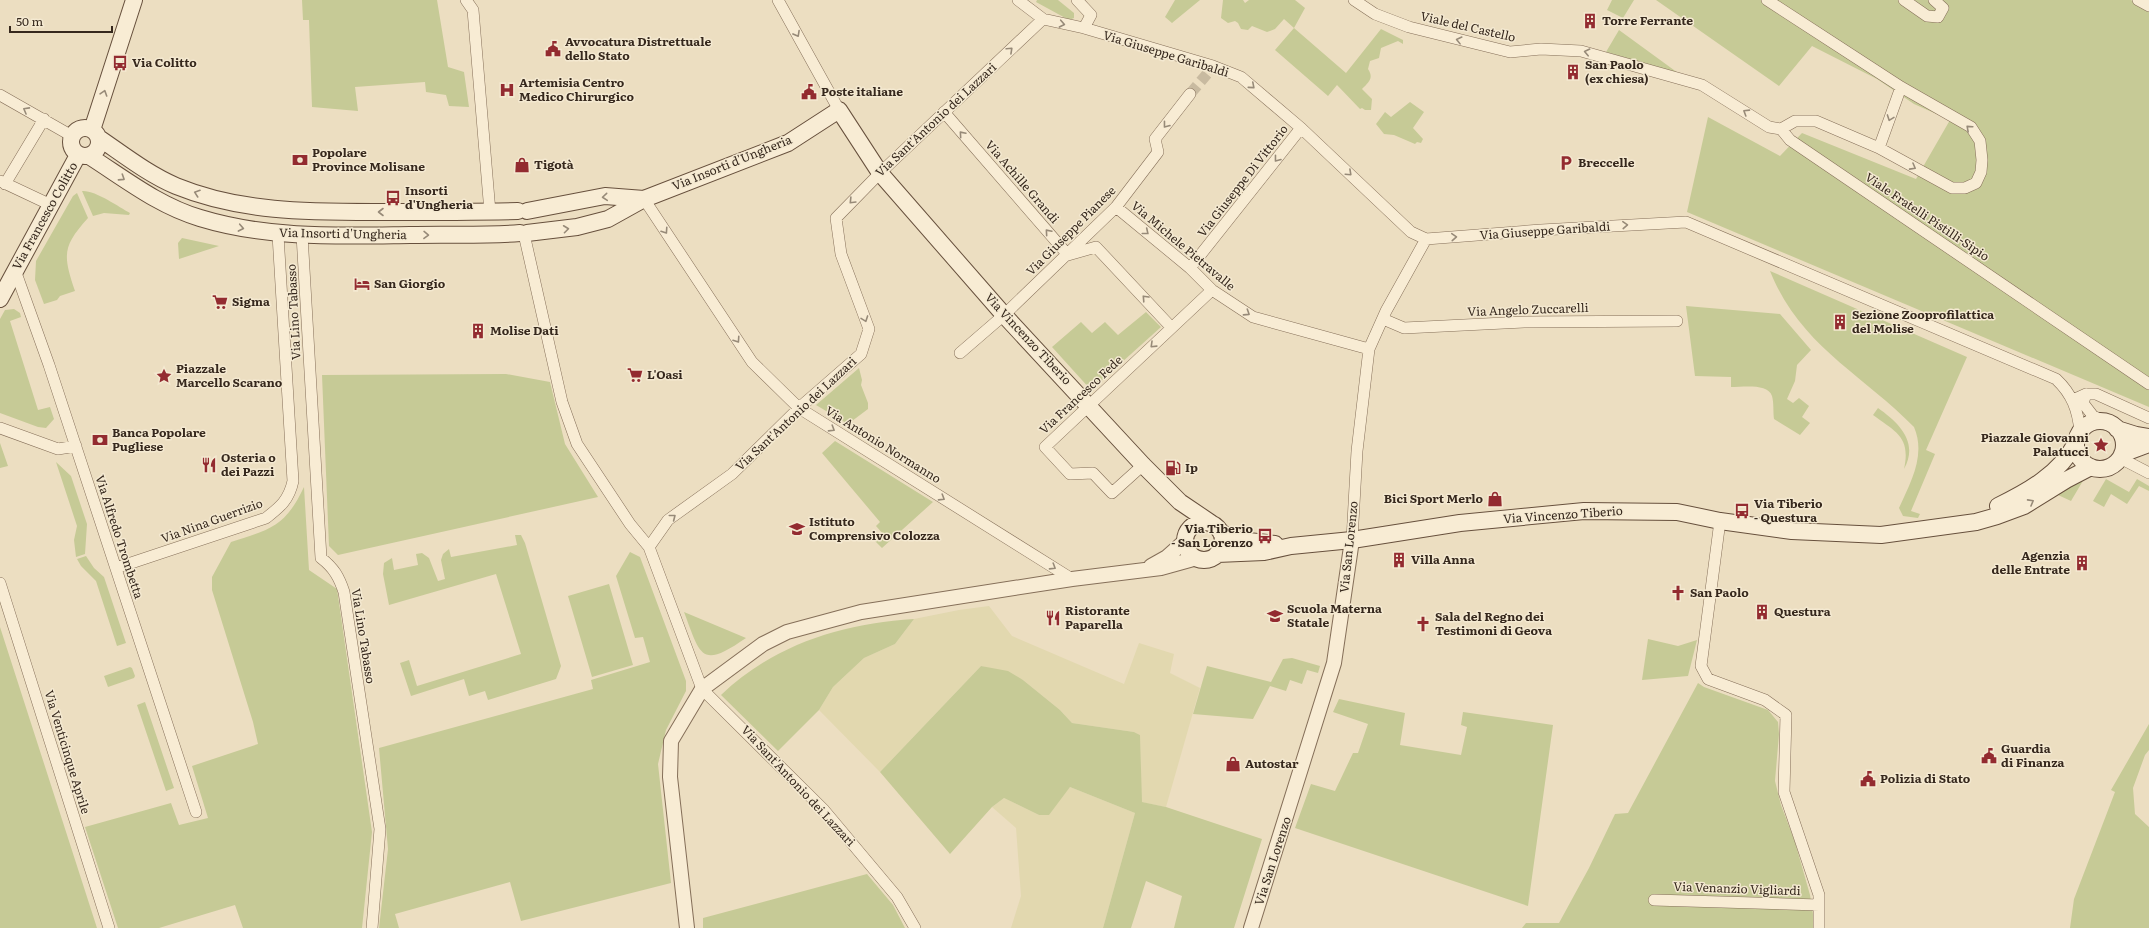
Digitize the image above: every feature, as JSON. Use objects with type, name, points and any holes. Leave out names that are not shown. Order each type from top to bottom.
[{"type":"main road","points":[[95,134],[80,129],[72,136],[71,147],[84,156],[97,150],[95,134],[134,0]]},
{"type":"main road","name":"Via Insorti d'Ungheria","points":[[84,156],[155,200],[179,210],[199,218],[278,234],[484,236],[577,227],[608,219],[644,199],[788,143],[839,110]]},
{"type":"main road","name":"Via Vincenzo Tiberio","points":[[839,110],[880,173],[1004,315],[1090,406],[1143,465],[1180,502],[1216,528],[1240,540],[1290,546]]},
{"type":"main road","name":"Via Insorti d'Ungheria","points":[[95,134],[133,162],[175,185],[199,194],[254,207],[318,212],[490,212],[522,211],[605,196],[644,199]]},
{"type":"main road","name":"Via Francesco Colitto","points":[[0,299],[51,205],[84,156]]},
{"type":"main road","points":[[522,211],[511,221],[513,229],[523,233]]},
{"type":"main road","points":[[2149,437],[2136,435],[2112,425],[2092,423],[2078,438],[2080,458],[2091,467],[2102,469],[2109,467],[2121,456],[2149,444]]},
{"type":"main road","points":[[2112,425],[2123,440],[2121,456]]},
{"type":"main road","name":"Via Vincenzo Tiberio","points":[[1954,524],[1997,507],[2038,484],[2063,462],[2078,438]]},
{"type":"main road","name":"Via Vincenzo Tiberio","points":[[1217,554],[1264,552],[1290,546],[1352,540],[1460,523],[1584,511],[1677,512],[1720,521],[1792,531],[1881,535],[1976,522],[2024,506],[2066,480],[2091,467]]},
{"type":"main road","name":"Via Vincenzo Tiberio","points":[[1180,502],[1185,513],[1186,538]]},
{"type":"main road","points":[[1196,524],[1216,528],[1222,544],[1217,554],[1208,559],[1197,558],[1188,552],[1186,538],[1196,524]]},
{"type":"street","points":[[466,0],[473,10],[490,212]]},
{"type":"street","points":[[778,0],[839,110]]},
{"type":"street","name":"Via Giuseppe Garibaldi","points":[[1018,0],[1043,19],[1084,28],[1210,70],[1242,77],[1301,128],[1411,232],[1426,239],[1541,230],[1686,222],[2056,378],[2073,400],[2077,411],[2078,438]]},
{"type":"street","points":[[1077,0],[1091,15],[1084,28]]},
{"type":"street","name":"Viale del Castello","points":[[1354,0],[1375,14],[1409,27],[1510,52],[1541,49],[1581,50],[1702,84],[1769,127],[1781,129]]},
{"type":"street","points":[[1767,0],[1901,87],[1971,127],[1980,141],[1982,160],[1981,172],[1976,183],[1965,188],[1952,188],[1879,148],[1816,121],[1795,122],[1781,129]]},
{"type":"street","points":[[1904,0],[1927,16],[1938,17],[1943,8],[1934,0]]},
{"type":"street","points":[[2138,0],[2149,6]]},
{"type":"street","name":"Via Sant'Antonio dei Lazzari","points":[[915,928],[897,897],[824,810],[702,689],[649,547],[668,520],[732,474],[800,408],[861,354],[869,329],[841,254],[836,218],[880,173],[1043,19]]},
{"type":"street","points":[[1879,148],[1901,87]]},
{"type":"street","name":"Via Giuseppe Pianese","points":[[960,353],[1004,315],[1068,255],[1116,207],[1158,152],[1155,139],[1190,94]]},
{"type":"street","points":[[0,95],[72,136]]},
{"type":"street","name":"Via Achille Grandi","points":[[944,112],[1068,255]]},
{"type":"street","points":[[44,119],[3,182],[51,205]]},
{"type":"street","name":"Via Giuseppe Di Vittorio","points":[[1190,268],[1301,128]]},
{"type":"street","name":"Viale Fratelli Pistilli-Sipio","points":[[1781,129],[1790,140],[2149,384]]},
{"type":"street","name":"Via Antonio Normanno","points":[[644,199],[752,362],[800,408],[1072,579]]},
{"type":"street","name":"Via Michele Pietravalle","points":[[1116,207],[1190,268],[1212,290],[1252,317],[1369,349]]},
{"type":"street","points":[[523,233],[562,402],[578,444],[630,524],[649,547]]},
{"type":"street","name":"Via Nina Guerrizio","points":[[116,568],[266,518],[283,506],[290,493],[293,481],[278,234]]},
{"type":"street","name":"Via Lino Tabasso","points":[[302,235],[321,558],[330,565],[339,577],[344,592],[380,829],[372,928]]},
{"type":"street","name":"Via San Lorenzo","points":[[1251,928],[1334,663],[1352,540],[1357,451],[1369,349],[1383,319],[1426,239]]},
{"type":"street","points":[[1068,255],[1096,247],[1171,327]]},
{"type":"street","name":"Via Alfredo Trombetta","points":[[16,270],[76,446],[196,812]]},
{"type":"street","name":"Via Francesco Fede","points":[[1143,465],[1112,493],[1093,473],[1070,474],[1045,447],[1212,290]]},
{"type":"street","name":"Via Angelo Zuccarelli","points":[[1383,319],[1404,328],[1524,322],[1677,321]]},
{"type":"street","points":[[2086,394],[2084,403],[2089,412],[2112,425]]},
{"type":"street","points":[[2073,400],[2086,394],[2096,394],[2149,418]]},
{"type":"street","points":[[0,428],[58,449],[76,446]]},
{"type":"street","points":[[2121,456],[2149,473]]},
{"type":"street","name":"Via Venanzio Vigliardi","points":[[1720,521],[1701,666],[1708,679],[1765,700],[1786,715],[1784,792],[1819,896],[1818,928]]},
{"type":"street","points":[[1149,568],[1167,556],[1186,538]]},
{"type":"street","points":[[687,928],[670,784],[671,741],[702,689],[763,644],[787,632],[861,612],[1072,579],[1166,567],[1197,558]]},
{"type":"street","name":"Via Venticinque Aprile","points":[[0,583],[109,928]]},
{"type":"street","name":"Via Venanzio Vigliardi","points":[[1654,900],[1819,904]]},
{"type":"shaded area","points":[[989,606],[1012,636],[1124,684],[1139,643],[1174,654],[1170,673],[1200,688],[1166,807],[1141,802],[1140,735],[1134,732],[1072,723],[1060,710],[1023,680],[993,669],[981,666],[880,772],[819,710],[833,687],[864,658],[895,644],[914,619]]},
{"type":"shaded area","points":[[1070,787],[1135,813],[1103,928],[1011,928],[1021,896],[1016,828],[992,807],[1004,798],[1039,815]]},
{"type":"green space","points":[[302,0],[437,0],[448,67],[464,72],[469,107],[449,106],[446,95],[426,92],[425,82],[355,87],[358,111],[312,107],[309,20],[303,20]]},
{"type":"green space","points":[[1037,0],[1058,0],[1074,13],[1074,18],[1069,20],[1036,2]]},
{"type":"green space","points":[[1175,0],[1200,0],[1172,23],[1165,17]]},
{"type":"green space","points":[[1223,0],[1243,0],[1245,3],[1249,0],[1295,0],[1305,8],[1294,28],[1284,19],[1275,29],[1267,32],[1252,26],[1248,30],[1241,29],[1235,21],[1228,23],[1221,18]]},
{"type":"green space","points":[[1612,0],[1634,0],[1623,18],[1607,10]]},
{"type":"green space","points":[[1656,0],[2131,0],[2149,12],[2149,407],[1687,212],[1708,117],[1780,156],[1802,133],[1916,179],[1950,120],[1914,104],[1877,79],[1812,46],[1779,86]]},
{"type":"green space","points":[[1294,28],[1346,73],[1381,29],[1403,40],[1403,44],[1398,41],[1381,48],[1379,58],[1370,61],[1368,69],[1371,77],[1369,82],[1362,89],[1372,99],[1371,110],[1360,109],[1337,85],[1328,96],[1275,50]]},
{"type":"green space","points":[[1619,30],[1678,73],[1606,52]]},
{"type":"green space","points":[[1410,102],[1424,112],[1413,128],[1423,139],[1421,143],[1417,142],[1415,144],[1394,135],[1384,134],[1376,124],[1385,112],[1391,117]]},
{"type":"green space","points":[[82,191],[87,191],[100,196],[130,213],[129,215],[104,213],[93,216]]},
{"type":"green space","points":[[77,193],[88,218],[73,237],[67,252],[68,268],[75,291],[60,296],[57,300],[44,304],[35,280],[36,261],[73,196]]},
{"type":"green space","points":[[182,238],[219,246],[179,259],[178,243]]},
{"type":"green space","points":[[1770,271],[1967,357],[1926,450],[1935,454],[1911,511],[1920,514],[1918,518],[1903,516],[1899,508],[1916,468],[1918,458],[1917,437],[1914,427],[1894,408],[1833,357],[1815,339],[1798,319],[1783,297]]},
{"type":"green space","points":[[1686,306],[1780,314],[1811,350],[1797,365],[1795,381],[1787,399],[1793,403],[1799,398],[1809,406],[1802,417],[1810,423],[1800,435],[1774,419],[1772,396],[1766,389],[1748,386],[1731,387],[1731,377],[1695,376]]},
{"type":"green space","points":[[14,309],[20,313],[21,317],[10,321],[38,410],[50,407],[54,419],[46,428],[38,427],[0,413],[0,319],[5,310]]},
{"type":"green space","points":[[1146,312],[1161,327],[1091,390],[1052,347],[1081,322],[1092,333],[1105,322],[1118,335]]},
{"type":"green space","points":[[859,368],[862,380],[861,385],[868,403],[868,409],[848,424],[816,405]]},
{"type":"green space","points":[[506,374],[550,382],[565,444],[598,497],[338,555],[329,546],[322,375]]},
{"type":"green space","points":[[1878,408],[1893,420],[1904,434],[1908,442],[1908,459],[1904,469],[1906,458],[1903,442],[1895,431],[1873,415]]},
{"type":"green space","points":[[835,441],[933,502],[882,548],[875,541],[883,534],[876,526],[880,522],[822,453]]},
{"type":"green space","points":[[0,443],[8,466],[0,468]]},
{"type":"green space","points":[[56,462],[71,476],[87,524],[85,554],[76,557],[74,540],[77,526]]},
{"type":"green space","points":[[2084,479],[2071,501],[2058,495],[2058,493]]},
{"type":"green space","points":[[2106,479],[2129,492],[2137,479],[2149,486],[2149,491],[2139,486],[2127,504],[2111,494],[2104,507],[2093,501]]},
{"type":"green space","points":[[304,487],[309,570],[337,589],[372,832],[362,928],[243,928],[235,905],[159,928],[118,928],[85,827],[171,803],[179,825],[208,818],[192,766],[258,744],[253,722],[212,590],[212,577],[231,542],[257,534],[283,519],[290,511]]},
{"type":"green space","points":[[515,535],[521,535],[525,543],[561,666],[556,679],[488,700],[485,691],[469,696],[464,679],[411,696],[400,663],[409,660],[417,686],[521,654],[496,574],[389,605],[383,574],[384,563],[392,558],[394,570],[418,565],[416,554],[422,553],[429,558],[438,581],[445,579],[441,560],[443,554],[449,549],[451,557],[517,545]]},
{"type":"green space","points":[[630,552],[640,557],[686,681],[686,691],[666,730],[658,764],[671,883],[521,921],[510,882],[395,914],[399,928],[379,928],[388,849],[379,748],[593,689],[591,680],[650,662],[643,637],[635,638],[616,576]]},
{"type":"green space","points":[[86,556],[94,568],[104,577],[126,643],[117,646],[96,581],[81,566],[77,559]]},
{"type":"green space","points":[[609,584],[633,665],[592,677],[568,596]]},
{"type":"green space","points":[[684,612],[746,638],[720,653],[711,655],[704,654],[699,648]]},
{"type":"green space","points":[[914,619],[895,644],[864,658],[833,687],[819,710],[778,751],[721,695],[742,677],[764,662],[810,640],[861,626]]},
{"type":"green space","points":[[0,627],[97,928],[0,928]]},
{"type":"green space","points":[[1648,639],[1678,646],[1697,640],[1688,676],[1642,680]]},
{"type":"green space","points":[[1292,658],[1320,666],[1318,673],[1307,670],[1302,684],[1290,680],[1286,691],[1270,686],[1253,719],[1193,714],[1207,666],[1271,682],[1283,659]]},
{"type":"green space","points":[[981,666],[1008,671],[1023,680],[1060,710],[1072,723],[1134,732],[1140,735],[1142,802],[1166,807],[1262,839],[1234,928],[1174,928],[1182,896],[1146,881],[1131,928],[1103,928],[1135,813],[1070,787],[1049,815],[1039,815],[1004,798],[992,807],[950,854],[880,772]]},
{"type":"green space","points":[[130,667],[132,668],[135,676],[134,678],[108,687],[104,676]]},
{"type":"green space","points":[[1698,683],[1704,687],[1768,710],[1778,722],[1779,734],[1775,781],[1781,805],[1795,842],[1810,895],[1813,914],[1813,928],[1522,928],[1526,923],[1559,923],[1589,868],[1615,814],[1628,813]]},
{"type":"green space","points":[[1339,699],[1405,713],[1400,745],[1461,755],[1467,727],[1461,725],[1463,712],[1553,725],[1528,906],[1295,828],[1311,784],[1335,791],[1353,753],[1358,753],[1368,724],[1333,712]]},
{"type":"green space","points":[[145,702],[174,788],[166,791],[137,705]]},
{"type":"green space","points":[[2149,724],[2149,750],[2145,755],[2133,788],[2135,814],[2149,827],[2149,928],[2070,928],[2074,899],[2115,792],[2111,790]]},
{"type":"green space","points":[[867,874],[893,905],[905,928],[703,928],[703,918]]},
{"type":"tunnel","points":[[1190,94],[1207,74]]},
{"type":"place","name":"Torre Ferrante","points":[[1590,21]]},
{"type":"place","name":"Avvocatura Distrettuale dello Stato","points":[[553,49]]},
{"type":"place","name":"Via Colitto","points":[[120,63]]},
{"type":"place","name":"San Paolo (ex chiesa)","points":[[1573,72]]},
{"type":"place","name":"Artemisia Centro Medico Chirurgico","points":[[507,90]]},
{"type":"place","name":"Poste italiane","points":[[809,92]]},
{"type":"place","name":"Popolare Province Molisane","points":[[300,160]]},
{"type":"place","name":"Breccelle","points":[[1566,163]]},
{"type":"place","name":"Tigotà","points":[[522,165]]},
{"type":"place","name":"Insorti d'Ungheria","points":[[393,198]]},
{"type":"place","name":"San Giorgio","points":[[362,284]]},
{"type":"place","name":"Sigma","points":[[220,302]]},
{"type":"place","name":"Sezione Zooprofilattica del Molise","points":[[1840,322]]},
{"type":"place","name":"Molise Dati","points":[[478,331]]},
{"type":"place","name":"L'Oasi","points":[[635,375]]},
{"type":"place","name":"Piazzale Marcello Scarano","points":[[164,376]]},
{"type":"place","name":"Banca Popolare Pugliese","points":[[100,440]]},
{"type":"place","name":"Piazzale Giovanni Palatucci","points":[[2101,445]]},
{"type":"place","name":"Osteria o dei Pazzi","points":[[209,465]]},
{"type":"place","name":"Ip","points":[[1173,468]]},
{"type":"place","name":"Bici Sport Merlo","points":[[1495,499]]},
{"type":"place","name":"Via Tiberio - Questura","points":[[1742,511]]},
{"type":"place","name":"Istituto Comprensivo Colozza","points":[[797,529]]},
{"type":"place","name":"Via Tiberio - San Lorenzo","points":[[1265,536]]},
{"type":"place","name":"Villa Anna","points":[[1399,560]]},
{"type":"place","name":"Agenzia delle Entrate","points":[[2082,563]]},
{"type":"place","name":"San Paolo","points":[[1678,593]]},
{"type":"place","name":"Questura","points":[[1762,612]]},
{"type":"place","name":"Scuola Materna Statale","points":[[1275,616]]},
{"type":"place","name":"Ristorante Paparella","points":[[1053,618]]},
{"type":"place","name":"Sala del Regno dei Testimoni di Geova","points":[[1423,624]]},
{"type":"place","name":"Guardia di Finanza","points":[[1989,756]]},
{"type":"place","name":"Autostar","points":[[1233,764]]},
{"type":"place","name":"Polizia di Stato","points":[[1868,779]]}]
